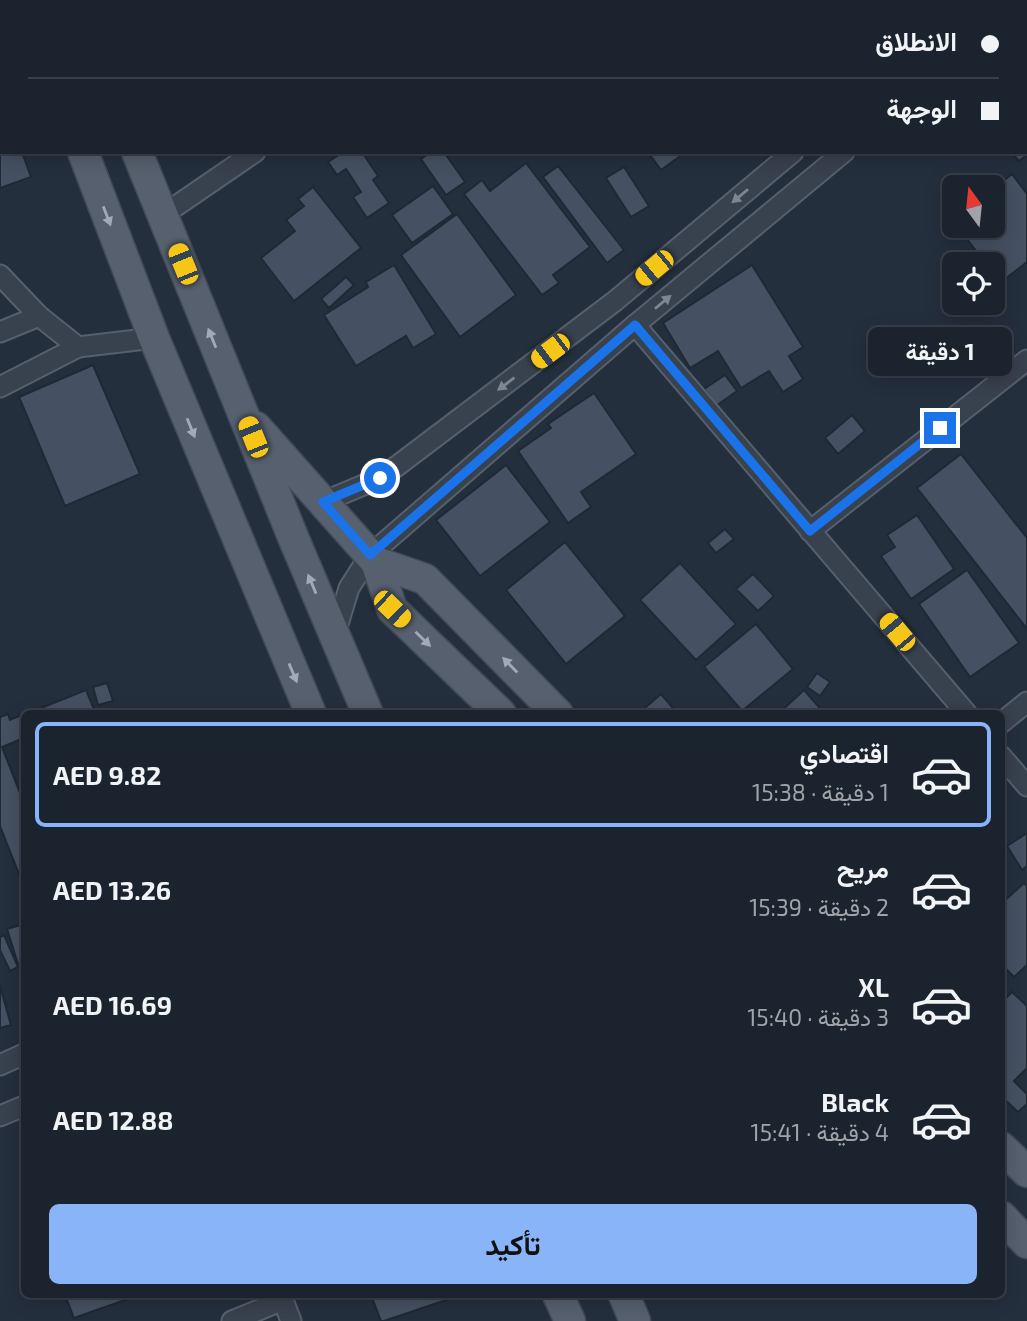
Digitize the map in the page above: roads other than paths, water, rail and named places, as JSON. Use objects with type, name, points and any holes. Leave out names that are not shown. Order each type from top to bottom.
[{"type":"main road","points":[[84,154],[154,338],[309,710]]},
{"type":"main road","points":[[138,154],[366,710]]},
{"type":"main road","points":[[242,412],[373,559],[392,609],[497,710]]},
{"type":"main road","points":[[373,559],[425,579],[554,710]]},
{"type":"main road","points":[[1005,1151],[1027,1172]]},
{"type":"main road","points":[[1005,1220],[1027,1243]]},
{"type":"main road","points":[[559,1298],[570,1321]]},
{"type":"main road","points":[[625,1298],[635,1321]]},
{"type":"street","points":[[163,215],[253,154]]},
{"type":"street","points":[[323,502],[380,478],[397,466],[615,301],[791,154]]},
{"type":"street","points":[[334,637],[349,588],[373,559],[635,325],[842,154]]},
{"type":"street","points":[[0,275],[39,316],[78,347]]},
{"type":"street","points":[[0,332],[39,316]]},
{"type":"street","points":[[635,325],[964,710]]},
{"type":"street","points":[[0,387],[78,347],[154,338]]},
{"type":"street","points":[[810,531],[1027,360]]},
{"type":"street","points":[[1005,720],[1027,702]]},
{"type":"street","points":[[1005,761],[1027,786]]},
{"type":"street","points":[[0,1065],[21,1055]]},
{"type":"street","points":[[0,1116],[21,1107]]},
{"type":"street","points":[[232,1321],[283,1300],[291,1321]]}]
